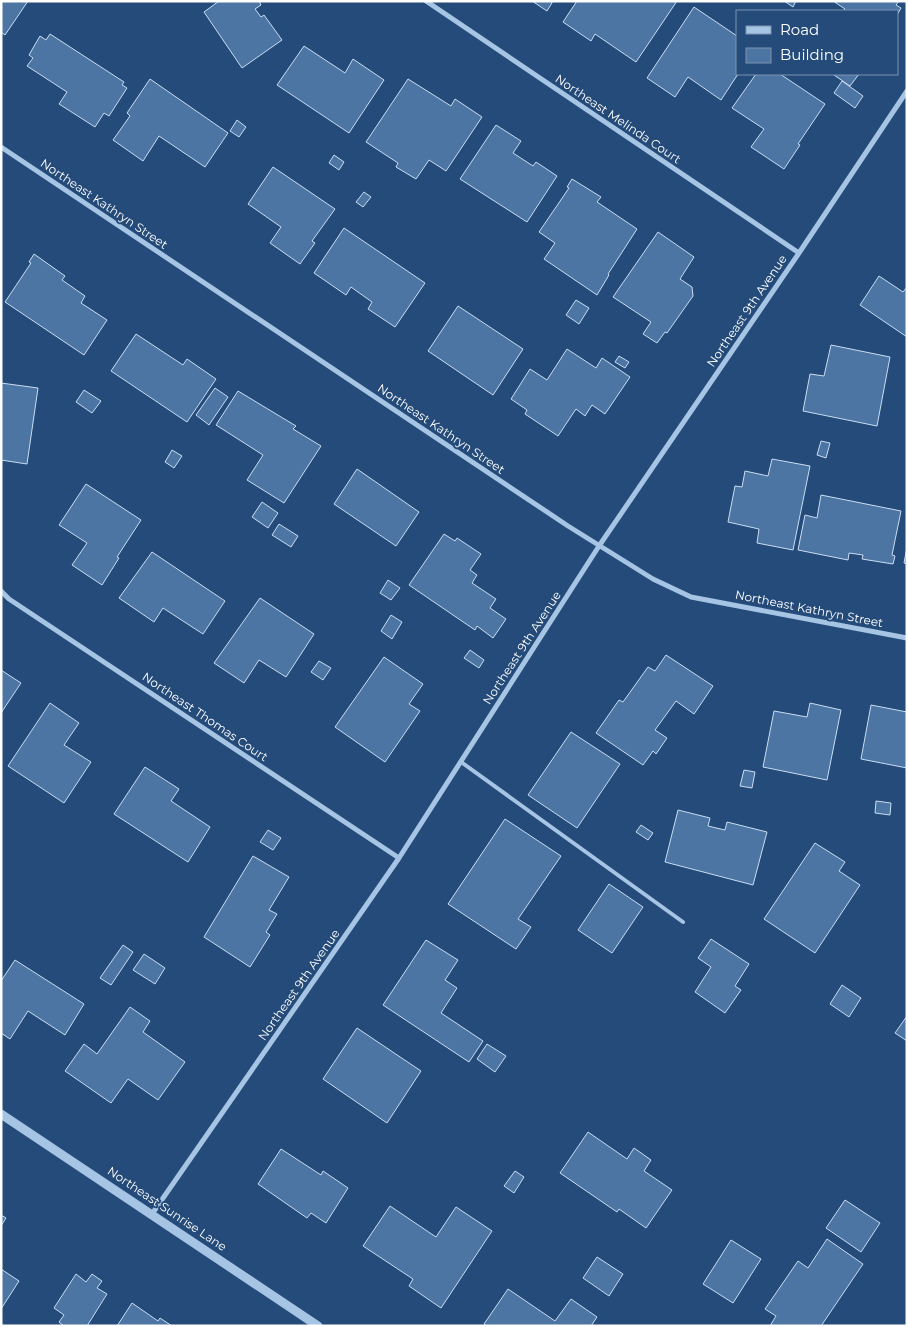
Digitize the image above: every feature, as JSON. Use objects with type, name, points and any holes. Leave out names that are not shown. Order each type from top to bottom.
[{"type":"street","name":"Northeast Melinda Court","points":[[426,1],[799,253]]},
{"type":"street","name":"Northeast 9th Avenue","points":[[152,1214],[399,858],[599,546],[799,253],[907,90]]},
{"type":"street","name":"Northeast Kathryn Street","points":[[1,147],[599,546],[652,579],[692,596],[907,638]]},
{"type":"street","name":"Northeast Thomas Court","points":[[1,591],[9,599],[399,858]]},
{"type":"street","name":"Northeast Sunrise Lane","points":[[1,1114],[318,1326]]},
{"type":"lane","points":[[461,762],[683,922]]},
{"type":"building","points":[[1,1],[28,1],[5,35],[1,32]]},
{"type":"building","points":[[219,1],[259,1],[261,5],[255,9],[261,17],[264,15],[282,40],[242,68],[204,12]]},
{"type":"building","points":[[532,1],[553,1],[547,11]]},
{"type":"building","points":[[577,1],[677,1],[636,62],[595,34],[591,41],[563,22]]},
{"type":"building","points":[[784,1],[796,1],[793,7]]},
{"type":"building","points":[[833,1],[899,1],[896,5],[901,8],[898,13],[898,10],[845,9]]},
{"type":"building","points":[[694,7],[736,35],[737,75],[721,100],[688,77],[675,97],[647,78]]},
{"type":"building","points":[[50,34],[124,82],[122,85],[127,88],[109,116],[104,113],[95,127],[59,104],[67,92],[27,66],[33,58],[29,55],[40,36],[46,40]]},
{"type":"building","points":[[304,46],[345,73],[353,59],[384,80],[349,133],[277,85]]},
{"type":"building","points":[[755,75],[782,75],[825,104],[784,169],[751,147],[764,129],[732,108]]},
{"type":"building","points":[[834,75],[858,75],[850,86]]},
{"type":"building","points":[[150,79],[228,133],[205,167],[159,136],[143,161],[113,140],[130,116],[127,113]]},
{"type":"building","points":[[408,79],[451,106],[455,99],[482,117],[446,171],[429,160],[416,179],[396,167],[398,163],[366,142]]},
{"type":"building","points":[[842,81],[863,96],[855,108],[834,93]]},
{"type":"building","points":[[237,120],[246,127],[239,137],[230,131]]},
{"type":"building","points":[[496,125],[521,141],[513,153],[533,166],[536,162],[557,176],[527,222],[460,179]]},
{"type":"building","points":[[334,155],[344,162],[339,170],[329,163]]},
{"type":"building","points":[[273,167],[335,209],[312,241],[315,243],[300,264],[270,243],[281,227],[248,204]]},
{"type":"building","points":[[572,179],[601,197],[597,202],[637,229],[597,295],[544,259],[555,243],[539,232],[569,188],[567,187]]},
{"type":"building","points":[[364,192],[371,197],[363,207],[356,202]]},
{"type":"building","points":[[344,228],[425,283],[395,327],[368,309],[372,302],[351,287],[346,295],[314,273]]},
{"type":"building","points":[[658,232],[694,257],[680,279],[692,287],[693,296],[667,333],[665,332],[657,343],[643,334],[651,322],[613,297]]},
{"type":"building","points":[[34,254],[65,276],[62,280],[85,296],[81,303],[107,320],[84,355],[5,302],[31,263],[29,262]]},
{"type":"building","points":[[879,276],[903,292],[907,287],[907,337],[860,305]]},
{"type":"building","points":[[576,300],[589,308],[579,324],[566,315]]},
{"type":"building","points":[[458,306],[523,349],[493,395],[428,351]]},
{"type":"building","points":[[136,334],[183,365],[187,359],[216,379],[187,422],[111,371]]},
{"type":"building","points":[[831,345],[890,357],[877,426],[803,411],[810,374],[824,376]]},
{"type":"building","points":[[567,349],[596,368],[602,358],[630,377],[605,414],[592,405],[585,416],[576,409],[558,436],[525,414],[527,410],[511,399],[530,369],[547,380]]},
{"type":"building","points":[[619,356],[629,362],[625,368],[615,362]]},
{"type":"building","points":[[1,383],[38,388],[27,464],[1,460]]},
{"type":"building","points":[[215,388],[228,397],[209,425],[196,415]]},
{"type":"building","points":[[84,390],[101,401],[92,413],[76,402]]},
{"type":"building","points":[[238,391],[296,426],[293,429],[321,446],[284,503],[247,480],[263,455],[216,425]]},
{"type":"building","points":[[821,441],[830,443],[826,458],[817,455]]},
{"type":"building","points":[[172,450],[182,456],[174,468],[165,462]]},
{"type":"building","points":[[772,459],[810,466],[793,550],[757,543],[759,529],[728,522],[735,486],[742,487],[745,471],[768,476]]},
{"type":"building","points":[[357,469],[419,512],[396,546],[334,504]]},
{"type":"building","points":[[86,484],[141,520],[117,557],[119,558],[102,585],[72,565],[87,543],[59,525]]},
{"type":"building","points":[[821,495],[901,511],[892,555],[895,556],[893,564],[862,559],[863,555],[849,553],[848,560],[798,550],[805,515],[817,518]]},
{"type":"building","points":[[262,502],[278,513],[268,528],[252,517]]},
{"type":"building","points":[[279,524],[298,536],[291,547],[272,535]]},
{"type":"building","points":[[444,534],[455,541],[457,538],[481,554],[470,570],[477,575],[472,583],[496,599],[490,608],[506,619],[493,638],[477,626],[475,630],[409,585]]},
{"type":"building","points":[[907,547],[907,564],[904,563]]},
{"type":"building","points":[[152,552],[225,601],[203,634],[163,608],[154,622],[119,598]]},
{"type":"building","points":[[388,580],[400,588],[391,600],[380,593]]},
{"type":"building","points":[[260,598],[314,634],[286,677],[259,660],[244,683],[214,663]]},
{"type":"building","points":[[391,615],[402,622],[392,639],[381,631]]},
{"type":"building","points":[[470,650],[484,660],[479,668],[464,658]]},
{"type":"building","points":[[666,655],[713,686],[694,714],[676,701],[655,730],[667,738],[656,754],[653,751],[643,765],[596,733],[619,700],[623,702],[648,667],[655,671]]},
{"type":"building","points":[[384,657],[423,684],[409,704],[420,711],[385,762],[335,727]]},
{"type":"building","points":[[319,661],[331,668],[323,680],[311,672]]},
{"type":"building","points":[[1,670],[21,683],[1,713]]},
{"type":"building","points":[[50,703],[79,723],[64,745],[91,762],[64,803],[8,766]]},
{"type":"building","points":[[810,703],[841,710],[827,780],[763,767],[774,711],[807,717]]},
{"type":"building","points":[[871,705],[907,712],[907,768],[861,759]]},
{"type":"building","points":[[571,732],[620,764],[577,828],[528,795]]},
{"type":"building","points":[[145,767],[179,789],[171,801],[210,827],[188,862],[114,814]]},
{"type":"building","points":[[744,770],[755,772],[752,788],[740,786]]},
{"type":"building","points":[[876,801],[891,803],[890,815],[875,813]]},
{"type":"building","points":[[678,810],[710,818],[708,826],[725,830],[727,822],[767,832],[753,885],[665,862]]},
{"type":"building","points":[[505,819],[561,856],[518,919],[531,927],[516,949],[448,904]]},
{"type":"building","points":[[641,825],[653,833],[648,840],[636,832]]},
{"type":"building","points":[[268,830],[281,838],[273,850],[260,842]]},
{"type":"building","points":[[815,843],[845,862],[839,871],[860,885],[815,953],[764,919]]},
{"type":"building","points":[[253,856],[289,877],[269,910],[277,914],[266,932],[270,935],[250,967],[204,937]]},
{"type":"building","points":[[609,884],[643,907],[612,953],[578,930]]},
{"type":"building","points":[[711,939],[749,964],[735,986],[741,990],[725,1013],[695,992],[711,967],[698,958]]},
{"type":"building","points":[[426,940],[458,960],[445,980],[457,988],[441,1013],[483,1041],[469,1062],[383,1005]]},
{"type":"building","points":[[123,945],[133,952],[111,985],[100,978]]},
{"type":"building","points":[[144,954],[165,968],[155,984],[133,970]]},
{"type":"building","points":[[15,960],[84,1004],[65,1035],[28,1011],[10,1039],[1,1033],[1,981]]},
{"type":"building","points":[[842,985],[861,998],[849,1017],[830,1004]]},
{"type":"building","points":[[130,1007],[150,1021],[143,1032],[185,1062],[158,1100],[128,1079],[111,1103],[65,1071],[84,1044],[97,1054]]},
{"type":"building","points":[[907,1016],[907,1041],[895,1033]]},
{"type":"building","points":[[357,1028],[421,1071],[387,1123],[323,1079]]},
{"type":"building","points":[[487,1044],[506,1056],[495,1072],[477,1059]]},
{"type":"building","points":[[588,1132],[627,1159],[634,1148],[651,1160],[644,1171],[672,1190],[646,1228],[619,1209],[617,1212],[560,1173]]},
{"type":"building","points":[[281,1149],[321,1175],[323,1171],[348,1188],[326,1223],[311,1213],[307,1218],[258,1184]]},
{"type":"building","points":[[515,1171],[524,1177],[514,1193],[504,1186]]},
{"type":"building","points":[[845,1200],[880,1223],[861,1252],[826,1228]]},
{"type":"building","points":[[390,1206],[436,1237],[456,1207],[492,1231],[441,1308],[409,1286],[413,1279],[363,1246]]},
{"type":"building","points":[[1,1215],[6,1218],[1,1226]]},
{"type":"building","points":[[827,1239],[863,1264],[821,1326],[770,1326],[776,1316],[765,1309],[798,1261],[808,1268]]},
{"type":"building","points":[[731,1240],[761,1259],[733,1303],[703,1284]]},
{"type":"building","points":[[597,1257],[623,1274],[609,1296],[583,1278]]},
{"type":"building","points":[[1,1269],[19,1281],[1,1309]]},
{"type":"building","points":[[76,1274],[86,1282],[92,1274],[102,1281],[97,1288],[107,1294],[87,1326],[64,1326],[59,1322],[64,1315],[54,1308]]},
{"type":"building","points":[[508,1289],[555,1321],[571,1299],[597,1317],[591,1326],[487,1326],[484,1324]]},
{"type":"building","points":[[132,1303],[158,1321],[160,1318],[172,1326],[117,1326]]}]
